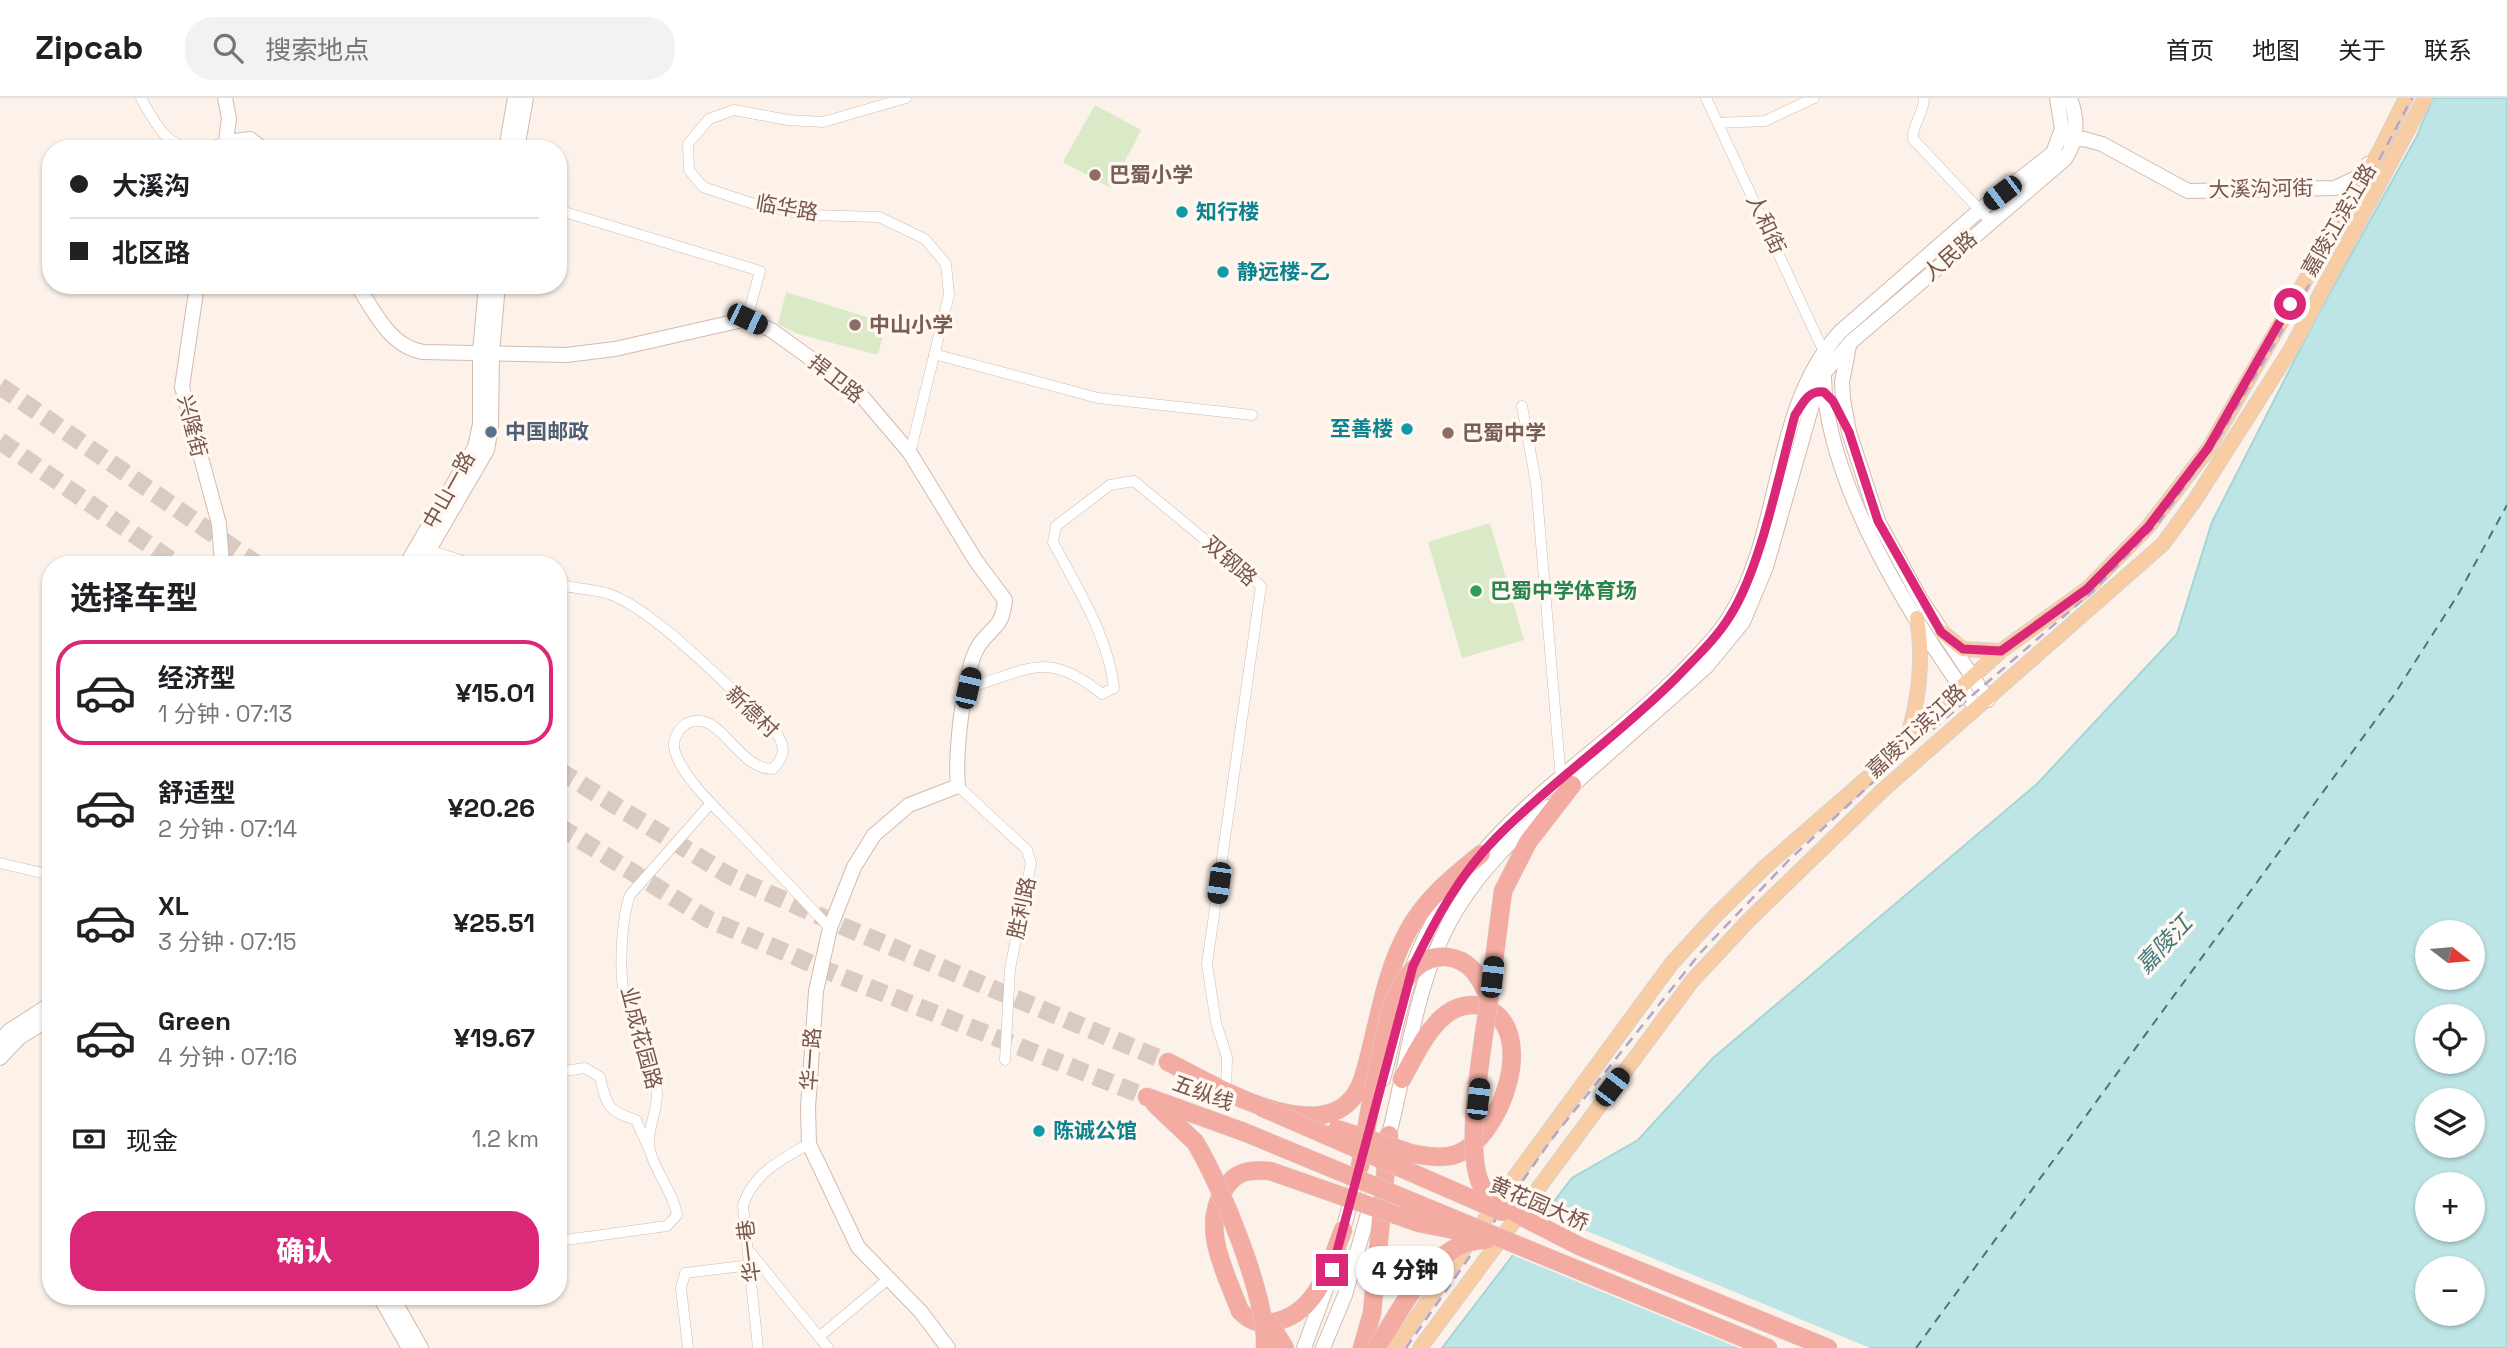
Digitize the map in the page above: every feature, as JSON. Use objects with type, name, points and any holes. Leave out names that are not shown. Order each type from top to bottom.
[{"type":"highway","points":[[1567,782],[1520,856],[1501,901],[1472,1149],[1478,1179],[1494,1199],[1579,1246]]},
{"type":"highway","points":[[1291,1115],[1320,1116],[1346,1105],[1359,1087],[1389,975],[1419,913],[1446,883],[1481,854]]},
{"type":"highway","points":[[1360,1166],[1373,1090],[1397,993],[1414,966],[1433,957],[1464,962],[1479,976],[1489,999]]},
{"type":"highway","points":[[1261,1107],[1414,1154],[1439,1157],[1458,1153],[1476,1140],[1498,1109],[1508,1083],[1513,1049],[1508,1031],[1495,1012],[1477,1004],[1461,1007],[1444,1015],[1424,1039],[1402,1079]]},
{"type":"highway","name":"五纵线","points":[[1168,1062],[1231,1094]]},
{"type":"highway","name":"黄花园大桥","points":[[1231,1094],[1579,1246],[1828,1348]]},
{"type":"highway","name":"五纵线","points":[[1261,1308],[1213,1170],[1195,1142],[1147,1097],[1244,1132],[1510,1242]]},
{"type":"highway","points":[[1362,1348],[1372,1313],[1389,1135]]},
{"type":"highway","points":[[1343,1230],[1326,1276],[1315,1296],[1304,1307],[1277,1321],[1259,1324],[1249,1320],[1240,1311],[1215,1243],[1213,1224],[1216,1203],[1231,1179],[1249,1169],[1270,1171],[1419,1223],[1510,1242],[1768,1348]]},
{"type":"highway","points":[[1377,1348],[1433,1263],[1453,1248],[1479,1240],[1510,1242]]},
{"type":"highway","points":[[1261,1308],[1265,1348]]},
{"type":"highway","points":[[1261,1308],[1285,1348]]},
{"type":"main road","points":[[225,98],[229,118],[227,140]]},
{"type":"main road","points":[[507,140],[514,98]]},
{"type":"main road","points":[[519,140],[526,98]]},
{"type":"main road","points":[[2057,98],[2062,120],[2058,145]]},
{"type":"main road","points":[[2058,145],[2075,138],[2076,118],[2070,98]]},
{"type":"main road","name":"嘉陵江滨江路","points":[[1395,1348],[1514,1178],[1672,963],[1765,867],[1905,745],[2001,651],[2087,589],[2148,527],[2201,458],[2380,150],[2406,98]]},
{"type":"main road","name":"嘉陵江滨江路","points":[[1420,1348],[1692,981],[1749,920],[1883,790],[2163,544],[2196,500],[2291,349],[2425,98]]},
{"type":"main road","name":"人民路","points":[[1824,373],[1851,342],[2058,166],[2069,153],[2075,138]]},
{"type":"main road","name":"大溪沟河街","points":[[2075,138],[2102,144],[2188,191],[2335,188],[2356,178],[2380,150]]},
{"type":"main road","name":"人民路","points":[[1567,782],[1648,706],[1716,636],[1731,615],[1753,564],[1795,415],[1823,350],[1840,331],[1981,209],[2046,160],[2058,145]]},
{"type":"main road","name":"兴隆街","points":[[196,294],[182,387],[184,405],[219,524],[221,556]]},
{"type":"main road","points":[[363,294],[391,336],[411,350],[566,355],[603,351],[747,319]]},
{"type":"main road","name":"中山一路","points":[[425,556],[487,450],[491,427],[486,352],[486,294]]},
{"type":"main road","name":"中山一路","points":[[411,556],[475,447],[480,425],[486,352],[496,294]]},
{"type":"main road","name":"捍卫路","points":[[747,319],[771,330],[859,393],[910,453],[976,561],[1005,600],[1003,620],[978,647],[959,723],[956,764],[958,786]]},
{"type":"main road","points":[[1849,432],[1842,382],[1851,342]]},
{"type":"main road","points":[[1304,1347],[1327,1290],[1413,966],[1444,906],[1481,854],[1706,667],[1743,622],[1766,567],[1820,391],[1824,373],[1823,350]]},
{"type":"main road","points":[[1820,391],[1855,501],[1917,618],[1982,704]]},
{"type":"main road","points":[[1820,391],[1833,401],[1849,432],[1878,521],[1941,632],[1966,683]]},
{"type":"main road","points":[[1795,415],[1807,396],[1820,391]]},
{"type":"main road","points":[[1905,745],[1914,712],[1919,668],[1917,618]]},
{"type":"main road","points":[[1941,632],[1963,649],[2001,651]]},
{"type":"main road","points":[[1323,1348],[1345,1295],[1389,1135],[1431,966],[1458,907],[1503,848],[1567,782]]},
{"type":"main road","name":"华一路","points":[[948,1348],[921,1312],[887,1280],[858,1247],[809,1144],[809,1086],[816,991],[830,928],[854,867],[874,835],[909,805],[958,786]]},
{"type":"main road","points":[[0,1041],[42,1014]]},
{"type":"main road","points":[[0,1058],[42,1017]]},
{"type":"main road","points":[[392,1305],[410,1348]]},
{"type":"main road","points":[[393,1305],[421,1348]]},
{"type":"street","points":[[141,98],[169,140]]},
{"type":"street","name":"临华路","points":[[906,98],[823,122],[788,120],[734,110],[709,119],[688,144],[689,170],[703,187],[758,205],[808,215],[879,217],[925,239],[946,264],[948,295],[910,453]]},
{"type":"street","name":"人和街","points":[[1706,98],[1823,350]]},
{"type":"street","points":[[1718,123],[1765,121],[1814,98]]},
{"type":"street","points":[[1924,98],[1924,110],[1912,130],[1913,139],[1991,222]]},
{"type":"street","points":[[567,213],[760,271],[747,319]]},
{"type":"street","points":[[934,354],[1098,398],[1252,415]]},
{"type":"street","points":[[1522,406],[1536,483],[1567,782]]},
{"type":"street","name":"双钢路","points":[[968,688],[1045,665],[1077,674],[1102,694],[1114,688],[1112,670],[1099,631],[1053,542],[1056,526],[1110,485],[1134,481],[1261,586],[1207,964],[1216,1023],[1227,1057],[1231,1094]]},
{"type":"street","points":[[429,550],[448,556]]},
{"type":"street","name":"新德村","points":[[567,587],[608,593],[637,609],[677,640],[774,729],[784,745],[782,759],[773,769],[761,769],[751,763],[709,723],[698,720],[687,723],[677,732],[674,749],[680,763],[711,803],[830,928]]},
{"type":"street","name":"胜利路","points":[[958,786],[1027,850],[1031,863],[1016,926],[1010,969],[1005,1060]]},
{"type":"street","name":"业成花园路","points":[[649,1150],[657,1096],[652,1065],[640,1027],[625,998],[624,914],[630,895],[711,803]]},
{"type":"street","points":[[0,863],[42,874]]},
{"type":"street","points":[[567,1071],[585,1068],[600,1077],[606,1103],[614,1112],[636,1120],[674,1197],[677,1215],[667,1226],[567,1240]]},
{"type":"street","name":"华一巷","points":[[758,1348],[743,1206],[747,1193],[774,1164],[809,1144]]},
{"type":"street","points":[[749,1251],[828,1348]]},
{"type":"street","points":[[688,1348],[681,1288],[685,1273],[751,1265]]},
{"type":"street","points":[[819,1337],[887,1280]]},
{"type":"green space","points":[[1095,105],[1141,130],[1111,188],[1063,162]]},
{"type":"green space","points":[[786,292],[886,323],[878,355],[798,334],[778,324]]},
{"type":"green space","name":"巴蜀中学体育场","points":[[1490,523],[1524,640],[1462,658],[1428,542]]},
{"type":"water","name":"嘉陵江","points":[[2433,98],[2507,98],[2507,1348],[1442,1348],[1572,1178],[1638,1140],[1713,1058],[2037,784],[2177,634],[2212,522],[2315,320],[2417,136]]},
{"type":"pier","points":[[1541,1212],[1870,1348],[1739,1348],[1510,1254]]},
{"type":"ferry route","points":[[1916,1348],[2394,695],[2459,593],[2507,505]]},
{"type":"tunnel","points":[[0,386],[245,556]]},
{"type":"tunnel","points":[[0,441],[165,556]]},
{"type":"tunnel","points":[[567,776],[728,875],[849,929],[1168,1062]]},
{"type":"tunnel","points":[[567,832],[708,919],[840,976],[1147,1097]]},
{"type":"railway","points":[[1406,1348],[1551,1140],[1701,952],[1789,860],[1887,769],[2093,591],[2159,522],[2217,441],[2347,220],[2412,98]]},
{"type":"place","name":"巴蜀小学","points":[[1095,175]]},
{"type":"place","name":"知行楼","points":[[1182,212]]},
{"type":"place","name":"静远楼-乙","points":[[1223,272]]},
{"type":"place","name":"中山小学","points":[[855,325]]},
{"type":"place","name":"至善楼","points":[[1407,429]]},
{"type":"place","name":"中国邮政","points":[[491,432]]},
{"type":"place","name":"巴蜀中学","points":[[1448,433]]},
{"type":"place","name":"巴蜀中学体育场","points":[[1476,591]]},
{"type":"place","name":"陈诚公馆","points":[[1039,1131]]},
{"type":"route","points":[[1332,1270],[1413,966],[1430,931],[1462,878],[1496,838],[1648,706],[1716,636],[1731,615],[1753,564],[1795,415],[1807,396],[1816,391],[1824,392],[1838,408],[1849,432],[1878,521],[1941,632],[1963,649],[2001,651],[2087,589],[2148,527],[2208,448],[2290,304]]}]
